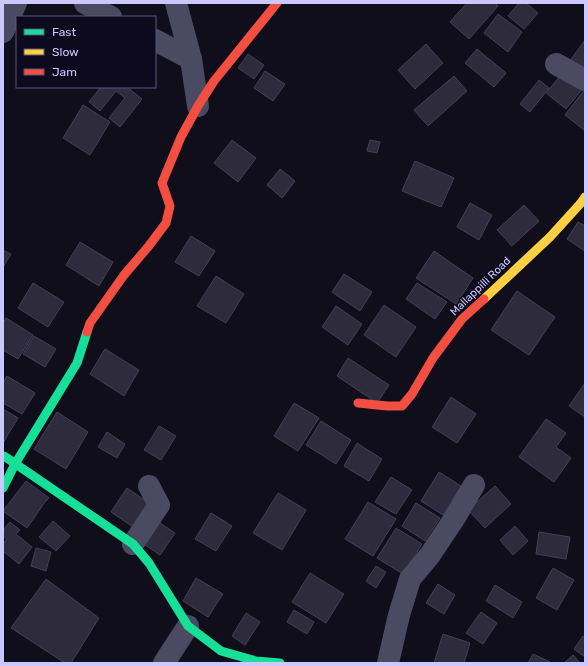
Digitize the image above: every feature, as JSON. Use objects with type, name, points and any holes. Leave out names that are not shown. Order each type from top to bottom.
[{"type":"street","points":[[3,32],[16,3]]},
{"type":"street","points":[[85,3],[110,16]]},
{"type":"street","points":[[176,3],[191,59],[198,106]]},
{"type":"street","points":[[3,488],[15,464],[77,363],[90,323],[124,275],[148,247],[166,222],[170,206],[162,183],[181,137],[198,106],[214,81],[277,3]]},
{"type":"street","points":[[156,41],[191,59]]},
{"type":"street","points":[[556,64],[585,80]]},
{"type":"street","name":"Mallappilli Road","points":[[358,403],[402,406],[412,394],[432,358],[462,319],[550,237],[580,204],[585,196]]},
{"type":"street","points":[[3,455],[133,544],[149,563],[188,626],[221,651],[256,661],[280,663]]},
{"type":"street","points":[[388,663],[399,615],[410,579],[430,556],[474,485]]},
{"type":"street","points":[[133,544],[159,505],[149,486]]},
{"type":"street","points":[[164,663],[188,626]]},
{"type":"building","points":[[467,3],[495,3],[498,6],[469,39],[450,22]]},
{"type":"building","points":[[519,3],[526,3],[538,13],[524,29],[508,16]]},
{"type":"building","points":[[498,14],[522,32],[508,52],[484,33]]},
{"type":"building","points":[[585,40],[585,76],[567,65]]},
{"type":"building","points":[[426,44],[443,63],[415,89],[398,70]]},
{"type":"building","points":[[477,49],[506,73],[494,87],[465,63]]},
{"type":"building","points":[[248,54],[264,65],[254,79],[238,68]]},
{"type":"building","points":[[265,71],[285,84],[273,101],[254,88]]},
{"type":"building","points":[[564,71],[584,87],[566,109],[546,93]]},
{"type":"building","points":[[454,76],[467,91],[428,126],[414,110]]},
{"type":"building","points":[[539,80],[549,88],[530,112],[520,104]]},
{"type":"building","points":[[100,88],[128,88],[142,99],[120,127],[109,118],[125,98],[116,91],[100,111],[89,102]]},
{"type":"building","points":[[585,89],[585,129],[584,130],[565,115]]},
{"type":"building","points":[[83,105],[110,122],[90,155],[63,138]]},
{"type":"building","points":[[232,140],[256,158],[238,182],[214,163]]},
{"type":"building","points":[[370,140],[380,142],[377,153],[367,151]]},
{"type":"building","points":[[415,161],[454,178],[441,207],[402,191]]},
{"type":"building","points":[[280,169],[295,181],[282,198],[267,185]]},
{"type":"building","points":[[470,203],[492,215],[479,240],[457,227]]},
{"type":"building","points":[[524,205],[539,221],[512,246],[497,230]]},
{"type":"building","points":[[578,222],[585,226],[585,251],[567,239]]},
{"type":"building","points":[[191,236],[215,251],[199,276],[175,262]]},
{"type":"building","points":[[80,242],[113,262],[99,286],[66,265]]},
{"type":"building","points":[[3,250],[11,254],[3,267]]},
{"type":"building","points":[[434,251],[473,278],[456,304],[416,278]]},
{"type":"building","points":[[344,274],[372,292],[360,311],[332,292]]},
{"type":"building","points":[[216,276],[244,294],[226,323],[197,306]]},
{"type":"building","points":[[33,283],[64,302],[48,327],[18,308]]},
{"type":"building","points":[[417,283],[447,302],[435,319],[406,299]]},
{"type":"building","points":[[517,291],[555,317],[529,355],[491,330]]},
{"type":"building","points":[[384,305],[416,327],[396,357],[364,335]]},
{"type":"building","points":[[336,306],[362,324],[348,345],[322,327]]},
{"type":"building","points":[[6,318],[33,335],[18,359],[3,350],[3,323]]},
{"type":"building","points":[[34,336],[56,349],[45,367],[23,354]]},
{"type":"building","points":[[105,349],[139,370],[124,396],[90,374]]},
{"type":"building","points":[[348,358],[389,385],[377,403],[337,376]]},
{"type":"building","points":[[7,376],[35,393],[22,414],[3,403],[3,383]]},
{"type":"building","points":[[585,383],[585,417],[569,406]]},
{"type":"building","points":[[451,397],[476,414],[457,443],[432,427]]},
{"type":"building","points":[[294,403],[319,418],[298,451],[274,436]]},
{"type":"building","points":[[3,409],[18,418],[3,443]]},
{"type":"building","points":[[57,412],[88,432],[66,469],[34,449]]},
{"type":"building","points":[[546,419],[566,433],[556,447],[571,458],[554,482],[519,457]]},
{"type":"building","points":[[321,421],[351,440],[336,464],[306,445]]},
{"type":"building","points":[[159,426],[176,436],[161,460],[144,450]]},
{"type":"building","points":[[107,432],[125,444],[117,458],[98,447]]},
{"type":"building","points":[[357,443],[382,459],[369,481],[344,466]]},
{"type":"building","points":[[439,472],[461,486],[443,515],[421,501]]},
{"type":"building","points":[[391,477],[412,490],[396,514],[375,502]]},
{"type":"building","points":[[26,481],[49,498],[27,528],[3,511]]},
{"type":"building","points":[[495,486],[511,504],[485,528],[468,510]]},
{"type":"building","points":[[127,488],[149,503],[133,527],[111,512]]},
{"type":"building","points":[[278,493],[306,510],[282,550],[253,533]]},
{"type":"building","points":[[368,502],[396,519],[373,556],[345,539]]},
{"type":"building","points":[[416,503],[440,518],[425,541],[402,526]]},
{"type":"building","points":[[211,513],[232,526],[216,551],[195,539]]},
{"type":"building","points":[[152,518],[175,533],[160,555],[138,540]]},
{"type":"building","points":[[53,521],[70,536],[56,551],[39,537]]},
{"type":"building","points":[[10,522],[20,530],[16,534],[32,547],[19,564],[3,551],[3,544],[7,539],[3,536],[3,530]]},
{"type":"building","points":[[515,526],[528,541],[513,555],[500,540]]},
{"type":"building","points":[[396,528],[422,544],[403,574],[377,558]]},
{"type":"building","points":[[539,532],[570,537],[566,559],[536,554]]},
{"type":"building","points":[[36,548],[51,552],[46,571],[31,566]]},
{"type":"building","points":[[376,566],[386,572],[376,588],[366,581]]},
{"type":"building","points":[[553,568],[574,580],[557,610],[536,598]]},
{"type":"building","points":[[310,573],[344,594],[326,623],[292,602]]},
{"type":"building","points":[[196,578],[223,594],[208,617],[183,601]]},
{"type":"building","points":[[46,579],[99,618],[71,663],[65,663],[11,628]]},
{"type":"building","points":[[438,584],[455,595],[444,614],[426,603]]},
{"type":"building","points":[[495,585],[522,602],[513,618],[486,601]]},
{"type":"building","points":[[294,610],[314,622],[307,634],[287,622]]},
{"type":"building","points":[[481,612],[497,623],[483,644],[466,633]]},
{"type":"building","points":[[246,613],[260,622],[245,645],[232,636]]},
{"type":"building","points":[[443,634],[470,643],[464,663],[434,663]]},
{"type":"building","points":[[583,636],[585,637],[585,657],[574,649]]},
{"type":"building","points":[[533,654],[550,662],[528,663]]},
{"type":"building","points":[[573,655],[580,663],[564,663]]},
{"type":"traffic: fast","points":[[3,488],[15,464],[77,363],[87,332]]},
{"type":"traffic: fast","points":[[4,456],[133,544],[149,563],[188,626],[221,651],[256,661],[280,663]]},
{"type":"traffic: slow","points":[[484,299],[550,237],[585,197]]},
{"type":"traffic: jam","points":[[87,332],[90,323],[124,275],[166,223],[170,206],[162,183],[181,137],[198,106],[214,81],[277,3]]},
{"type":"traffic: jam","points":[[358,403],[402,406],[412,394],[433,358],[462,319],[484,299]]}]
